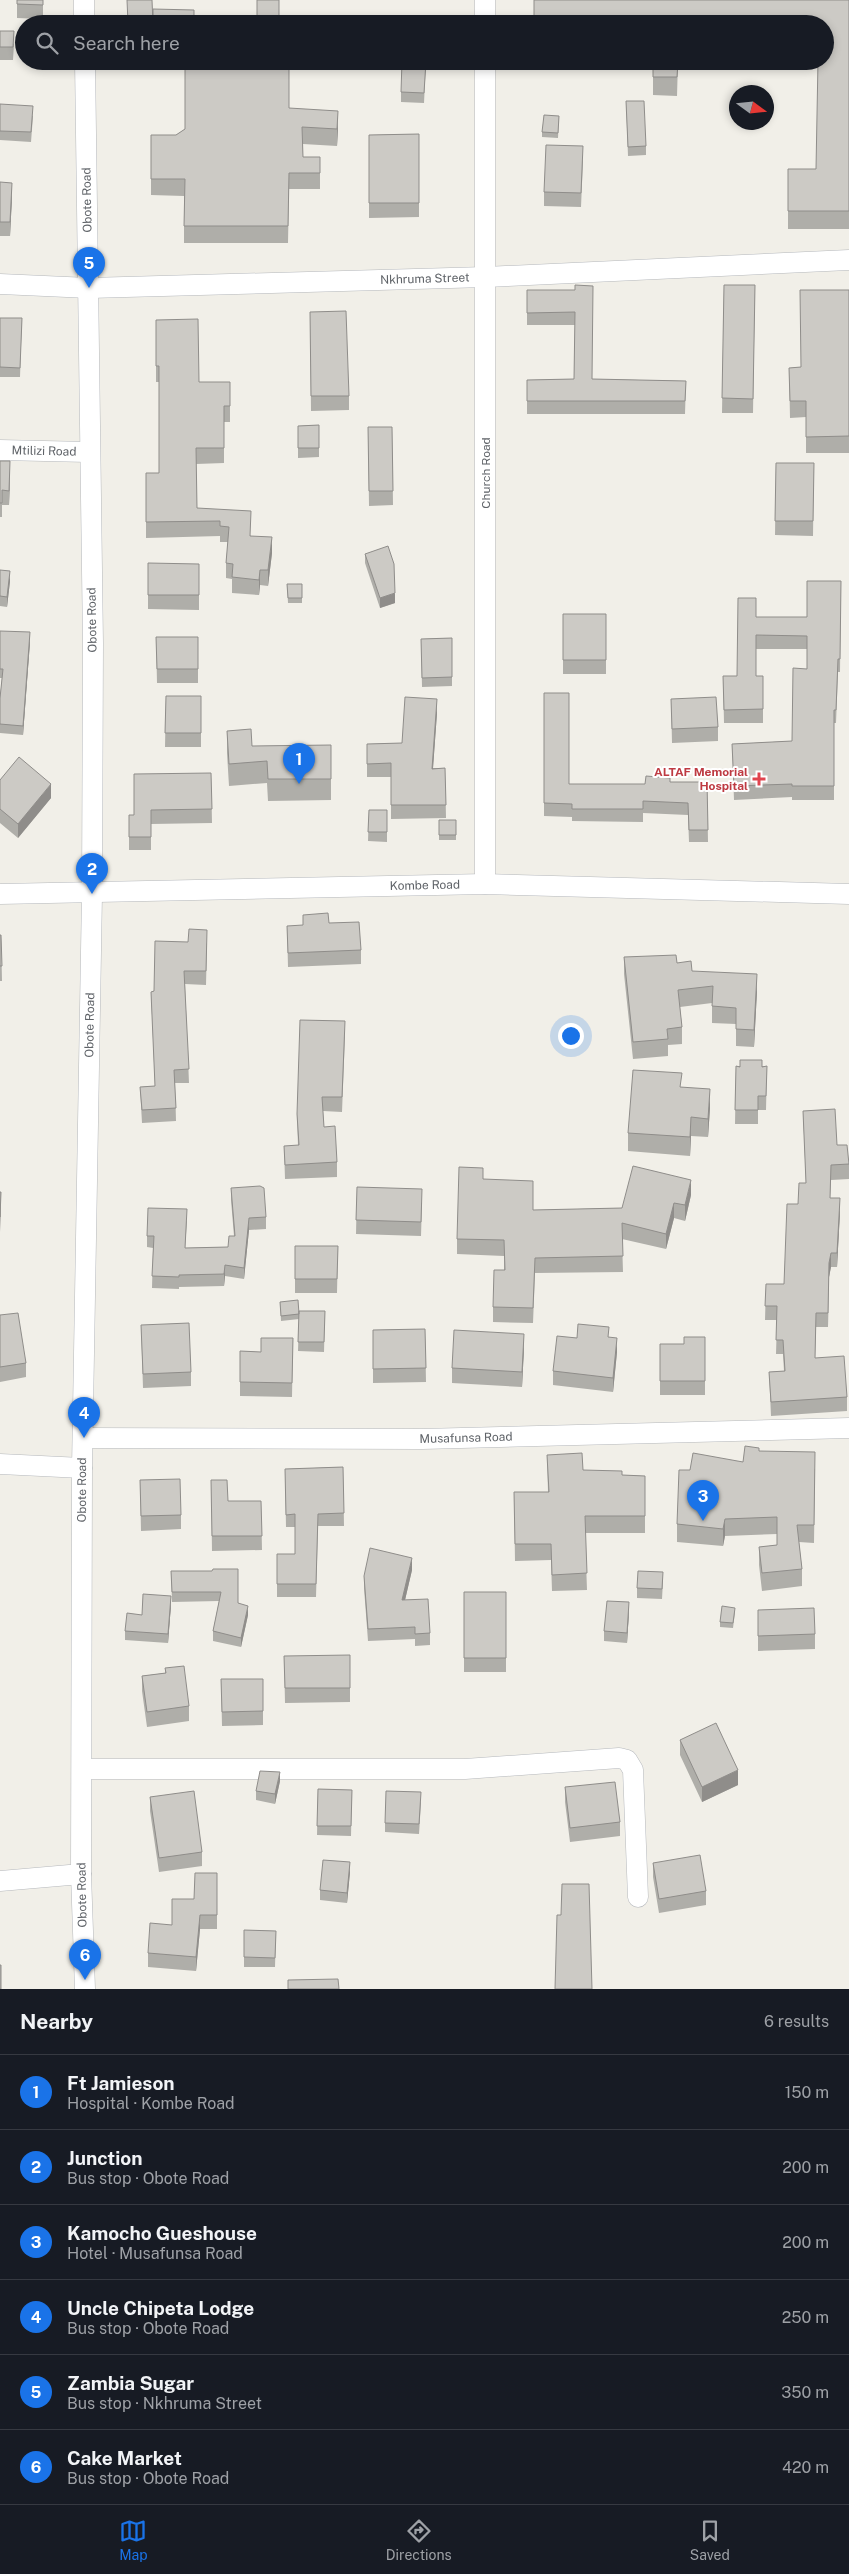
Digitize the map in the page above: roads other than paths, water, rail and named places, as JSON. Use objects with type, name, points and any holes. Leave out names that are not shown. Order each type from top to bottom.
[{"type":"street","points":[[84,0],[84,15]]},
{"type":"street","points":[[485,0],[485,15]]},
{"type":"street","name":"Obote Road","points":[[85,70],[89,288],[88,452],[92,643],[92,894],[82,1468],[81,1874],[85,1989]]},
{"type":"street","name":"Church Road","points":[[485,70],[485,884]]},
{"type":"street","name":"Nkhruma Street","points":[[0,284],[89,288],[486,277],[849,260]]},
{"type":"street","name":"Mtilizi Road","points":[[0,450],[88,452]]},
{"type":"street","name":"Kombe Road","points":[[0,894],[92,894],[485,884],[849,894]]},
{"type":"street","name":"Musafunsa Road","points":[[84,1438],[422,1439],[849,1428]]},
{"type":"street","points":[[0,1464],[82,1468]]},
{"type":"street","points":[[82,1769],[465,1769],[619,1758],[627,1760],[633,1770],[638,1897]]},
{"type":"street","points":[[0,1880],[81,1874]]},
{"type":"place","name":"Zambia Sugar","points":[[89,288]]},
{"type":"place","name":"ALTAF Memorial Hospital","points":[[759,779]]},
{"type":"place","name":"Ft Jamieson","points":[[299,784]]},
{"type":"place","name":"Junction","points":[[92,894]]},
{"type":"place","name":"Uncle Chipeta Lodge","points":[[84,1438]]},
{"type":"place","name":"Kamocho Gueshouse","points":[[703,1521]]},
{"type":"place","name":"Cake Market","points":[[85,1980]]}]
